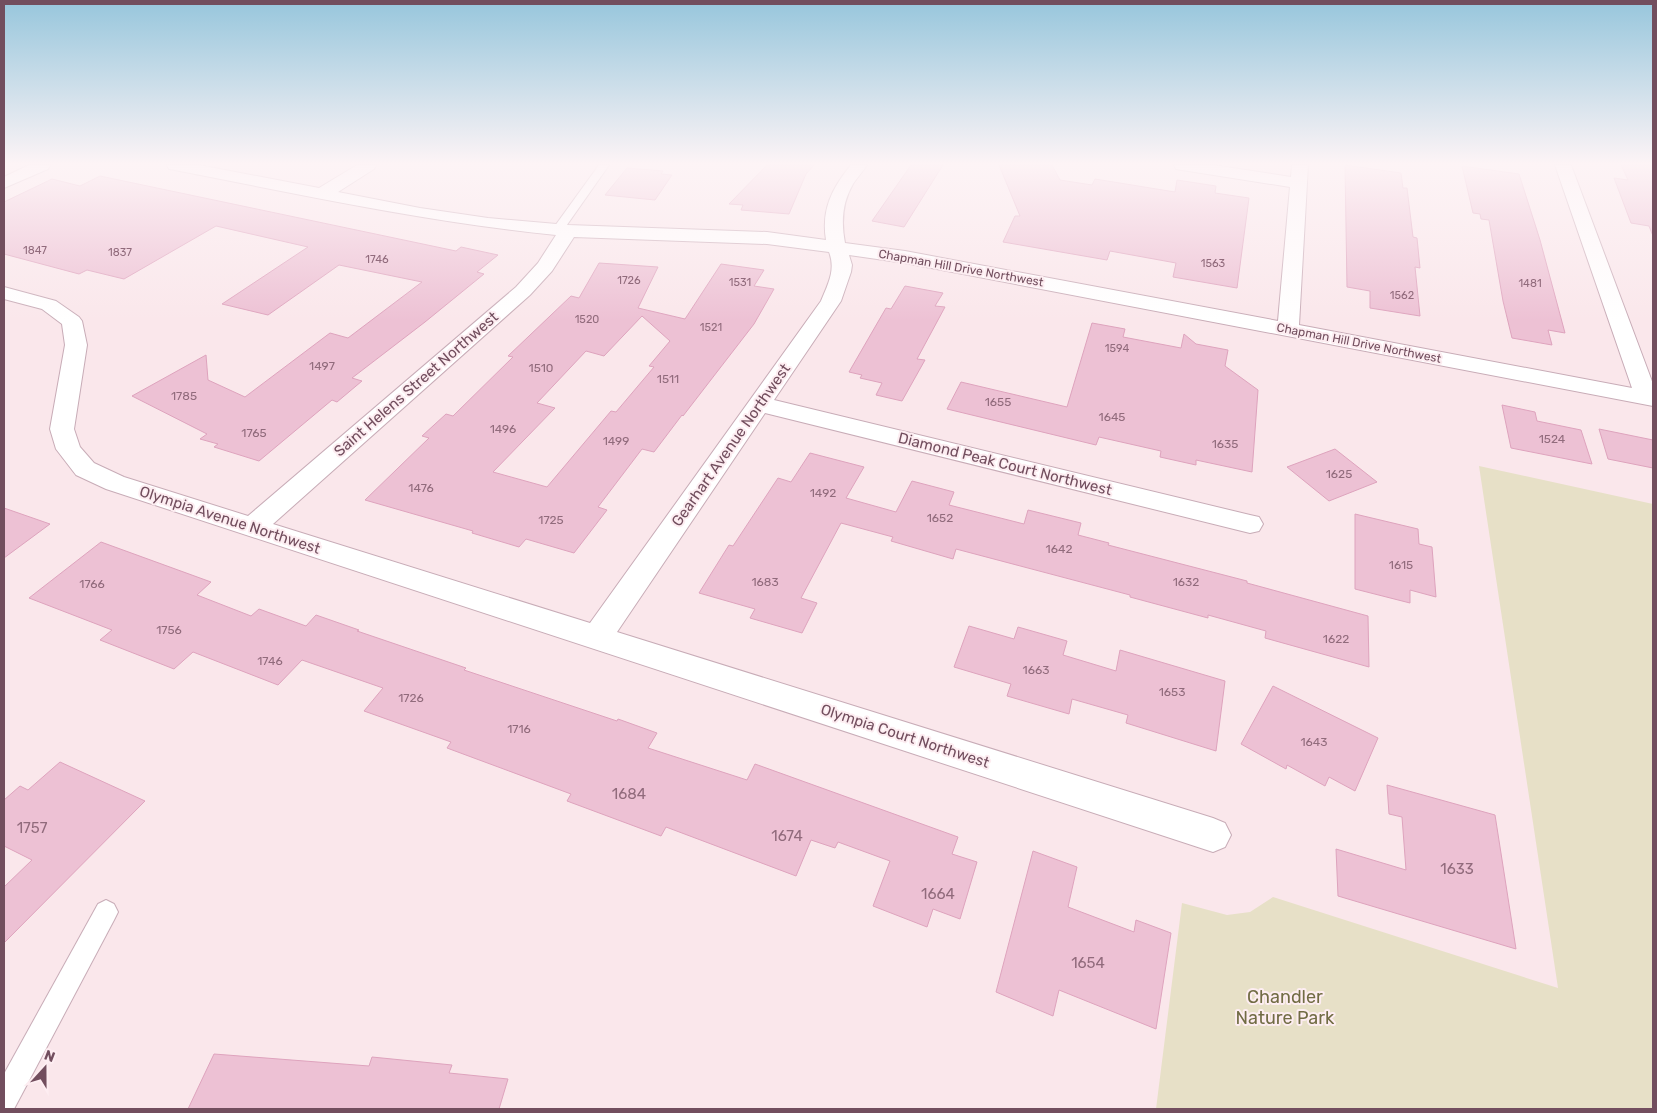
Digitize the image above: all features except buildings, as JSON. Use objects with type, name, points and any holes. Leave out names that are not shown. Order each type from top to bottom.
[{"type":"street","name":"Chapman Hill Drive Northwest","points":[[447,217],[563,231],[766,238],[836,246],[905,257],[1650,399]]},
{"type":"street","name":"Gearhart Avenue Northwest","points":[[597,637],[831,301],[839,283],[843,267],[836,246],[835,217]]},
{"type":"street","points":[[1288,329],[1296,217]]},
{"type":"street","points":[[1582,217],[1650,399]]},
{"type":"street","name":"Saint Helens Street Northwest","points":[[253,526],[523,291],[544,267],[563,231]]},
{"type":"street","name":"Olympia Avenue Northwest","points":[[4,293],[49,305],[72,321],[76,346],[62,429],[68,449],[85,469],[115,483],[597,637]]},
{"type":"street","name":"Diamond Peak Court Northwest","points":[[760,404],[1250,524]]},
{"type":"street","name":"Olympia Court Northwest","points":[[597,637],[1213,836]]},
{"type":"lane","points":[[563,231],[572,217]]},
{"type":"lane","points":[[4,1100],[106,912]]},
{"type":"green space","name":"Chandler Nature Park","points":[[1479,466],[1653,504],[1653,1109],[1156,1109],[1182,903],[1227,915],[1250,912],[1273,897],[1558,988]]}]
